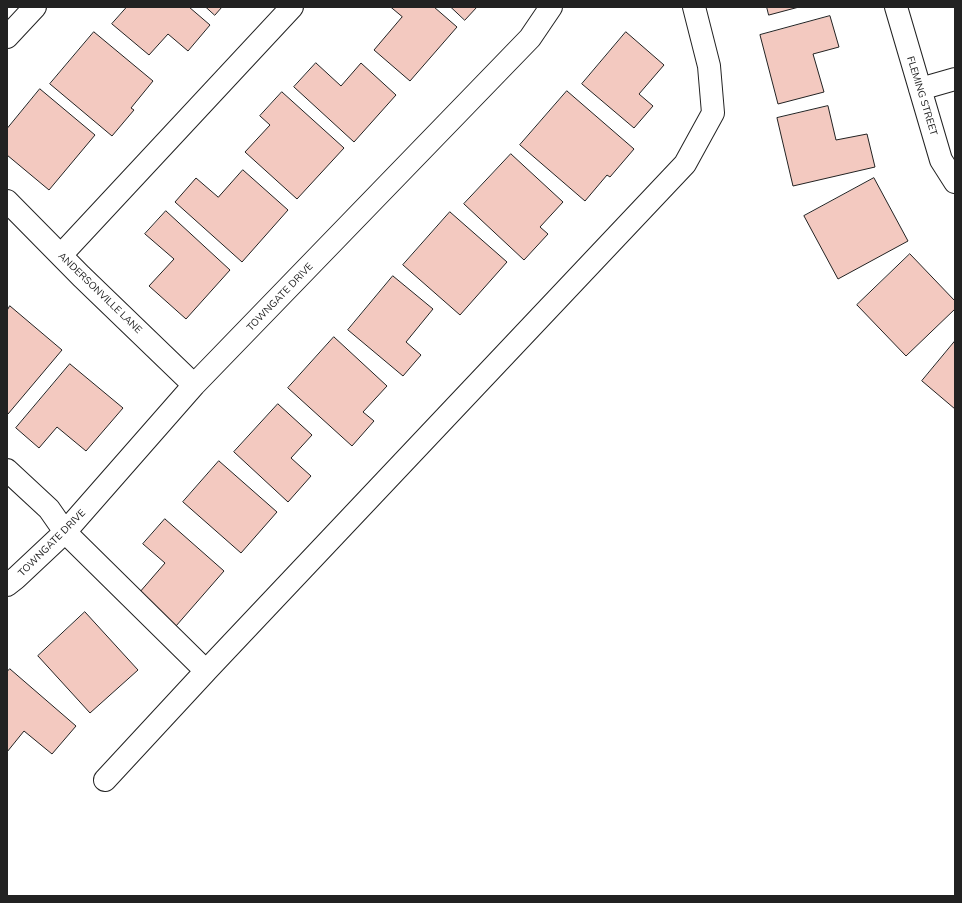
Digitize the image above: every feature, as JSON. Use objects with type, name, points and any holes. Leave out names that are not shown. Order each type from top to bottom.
[{"type":"street","points":[[7,37],[35,7]]},
{"type":"street","points":[[61,255],[292,7]]},
{"type":"street","name":"TOWNGATE DRIVE","points":[[7,585],[65,532],[194,385],[530,38],[551,7]]},
{"type":"street","points":[[105,780],[685,164],[713,113],[709,66],[694,7]]},
{"type":"street","name":"FLEMING STREET","points":[[896,7],[941,160],[955,182]]},
{"type":"street","points":[[920,89],[955,78]]},
{"type":"street","name":"ANDERSONVILLE LANE","points":[[7,201],[81,276],[194,385]]},
{"type":"street","points":[[7,470],[49,509],[65,532],[206,671]]},
{"type":"building","points":[[127,7],[189,7],[210,25],[188,51],[168,34],[149,55],[112,24]]},
{"type":"building","points":[[206,7],[222,7],[215,15]]},
{"type":"building","points":[[391,7],[434,7],[457,27],[410,81],[374,50],[402,17]]},
{"type":"building","points":[[451,7],[477,7],[465,20]]},
{"type":"building","points":[[767,7],[799,7],[769,15]]},
{"type":"building","points":[[830,16],[839,47],[813,54],[824,92],[778,104],[760,35]]},
{"type":"building","points":[[94,32],[153,81],[131,108],[134,110],[112,136],[50,84]]},
{"type":"building","points":[[626,32],[664,65],[639,94],[653,106],[634,128],[582,84]]},
{"type":"building","points":[[316,63],[341,86],[361,63],[396,95],[354,142],[294,87]]},
{"type":"building","points":[[40,89],[95,135],[49,190],[7,155],[7,129]]},
{"type":"building","points":[[567,91],[634,149],[610,177],[607,175],[585,201],[520,145]]},
{"type":"building","points":[[282,92],[344,148],[297,199],[245,152],[270,125],[260,116]]},
{"type":"building","points":[[828,106],[836,140],[867,134],[875,167],[793,186],[777,118]]},
{"type":"building","points":[[511,154],[563,202],[540,227],[548,234],[524,260],[464,204]]},
{"type":"building","points":[[243,170],[288,210],[242,262],[175,202],[196,178],[218,197]]},
{"type":"building","points":[[874,178],[908,241],[838,279],[804,216]]},
{"type":"building","points":[[166,211],[230,270],[186,319],[149,286],[174,259],[145,234]]},
{"type":"building","points":[[450,212],[507,262],[460,315],[403,265]]},
{"type":"building","points":[[910,254],[955,301],[955,309],[906,356],[857,305]]},
{"type":"building","points":[[393,276],[433,309],[406,342],[421,355],[403,376],[348,330]]},
{"type":"building","points":[[10,306],[62,350],[8,414],[7,311]]},
{"type":"building","points":[[334,337],[387,386],[363,412],[374,421],[352,446],[288,388]]},
{"type":"building","points":[[955,341],[955,409],[922,381]]},
{"type":"building","points":[[70,364],[123,408],[86,451],[57,427],[39,448],[16,428]]},
{"type":"building","points":[[278,404],[312,435],[291,458],[311,476],[288,502],[234,452]]},
{"type":"building","points":[[219,461],[277,512],[241,553],[183,502]]},
{"type":"building","points":[[165,519],[224,571],[176,626],[139,593],[165,563],[143,544]]},
{"type":"building","points":[[85,612],[138,670],[90,713],[38,656]]},
{"type":"building","points":[[10,669],[76,726],[52,754],[24,731],[7,752],[7,672]]}]
